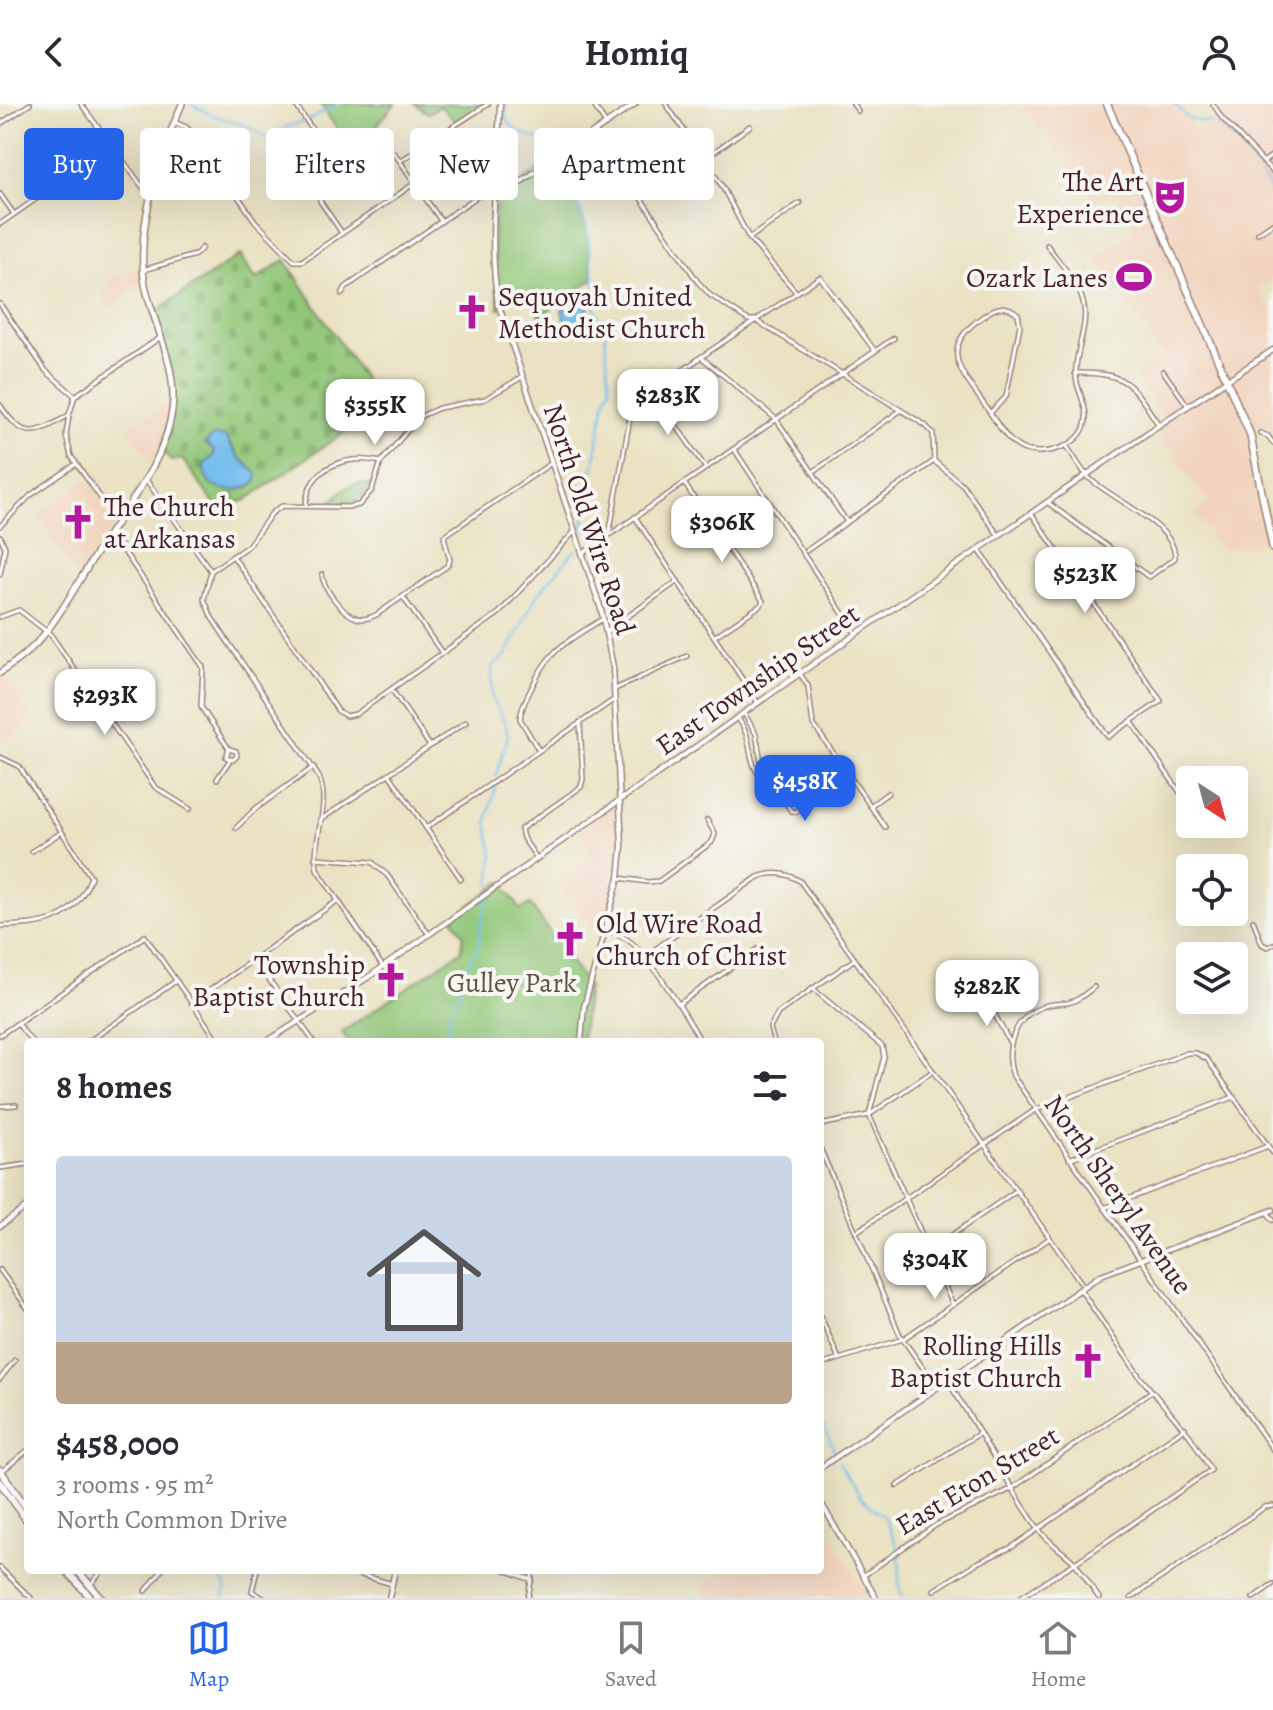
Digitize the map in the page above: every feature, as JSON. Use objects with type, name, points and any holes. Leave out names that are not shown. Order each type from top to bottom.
[{"type":"main road","points":[[172,128],[182,104]]},
{"type":"main road","points":[[1107,104],[1228,380],[1256,456],[1273,549]]},
{"type":"main road","points":[[0,673],[25,654],[47,631],[145,477],[167,434],[172,411],[172,378],[143,270],[144,236],[152,200]]},
{"type":"main road","points":[[1,1471],[24,1504]]},
{"type":"main road","points":[[0,1482],[24,1516]]},
{"type":"main road","points":[[71,1574],[101,1598]]},
{"type":"main road","points":[[79,1574],[91,1598]]},
{"type":"street","points":[[0,124],[30,104]]},
{"type":"street","points":[[81,104],[98,128]]},
{"type":"street","points":[[295,104],[311,128]]},
{"type":"street","points":[[400,161],[488,104]]},
{"type":"street","name":"North Old Wire Road","points":[[499,128],[500,104]]},
{"type":"street","points":[[593,104],[606,124]]},
{"type":"street","points":[[600,128],[635,104]]},
{"type":"street","points":[[666,104],[683,128]]},
{"type":"street","points":[[853,104],[858,111]]},
{"type":"street","points":[[1213,104],[1222,118],[1273,172]]},
{"type":"street","points":[[174,122],[197,137],[255,221],[294,261],[302,261],[410,186]]},
{"type":"street","points":[[714,152],[750,126]]},
{"type":"street","points":[[1263,162],[1273,155]]},
{"type":"street","points":[[394,156],[410,176]]},
{"type":"street","points":[[124,163],[140,184]]},
{"type":"street","points":[[714,174],[749,238],[796,292]]},
{"type":"street","points":[[0,194],[14,214]]},
{"type":"street","points":[[0,224],[34,200]]},
{"type":"street","points":[[320,200],[342,233]]},
{"type":"street","points":[[427,200],[441,221]]},
{"type":"street","points":[[342,294],[346,287],[472,200]]},
{"type":"street","name":"North Old Wire Road","points":[[496,200],[493,237],[496,291],[504,325],[604,618],[615,689],[622,846],[619,878],[586,997],[581,1038]]},
{"type":"street","points":[[642,200],[710,295],[925,425],[933,433],[934,461],[963,485],[999,536]]},
{"type":"street","points":[[749,238],[800,203]]},
{"type":"street","points":[[1258,233],[1273,223]]},
{"type":"street","points":[[990,413],[1006,397],[1020,321],[1018,314],[1003,307],[994,309],[966,328],[959,341],[957,358],[960,371],[990,413],[1017,447],[1042,453],[1054,451],[1078,436],[1084,425],[1086,416],[1075,373],[1084,303],[1047,245]]},
{"type":"street","points":[[143,270],[195,255],[202,248]]},
{"type":"street","points":[[609,535],[629,413],[636,402],[701,357],[816,278],[822,278],[875,351]]},
{"type":"street","points":[[0,304],[49,375],[75,396]]},
{"type":"street","points":[[117,521],[76,464],[66,441],[69,415],[75,396],[161,337]]},
{"type":"street","points":[[582,554],[894,338]]},
{"type":"street","name":"East Township Street","points":[[272,1038],[430,935],[536,857],[856,634],[1273,350]]},
{"type":"street","points":[[701,357],[776,419],[847,522]]},
{"type":"street","points":[[1163,371],[1188,406]]},
{"type":"street","points":[[1075,373],[1102,373],[1127,383],[1159,425]]},
{"type":"street","points":[[383,967],[319,874],[315,858],[325,798],[314,767],[206,608],[204,599],[211,571],[252,542],[278,508],[286,505],[359,505],[372,490],[381,462],[419,417],[439,408],[485,399],[523,377]]},
{"type":"street","points":[[652,391],[706,468]]},
{"type":"street","points":[[0,405],[14,424],[29,432],[48,428],[69,415]]},
{"type":"street","points":[[813,472],[900,411]]},
{"type":"street","points":[[1260,433],[1268,436],[1273,443]]},
{"type":"street","points":[[1047,502],[1149,577],[1175,558],[1169,537],[1087,475],[1066,445]]},
{"type":"street","points":[[734,449],[856,634]]},
{"type":"street","points":[[305,505],[309,489],[318,475],[331,466],[357,458],[381,462]]},
{"type":"street","points":[[804,552],[934,461]]},
{"type":"street","points":[[322,574],[323,581],[345,612],[354,618],[364,619],[376,615],[447,566],[450,560],[444,537],[447,534],[553,462]]},
{"type":"street","points":[[0,526],[31,495],[76,464]]},
{"type":"street","points":[[145,477],[211,571]]},
{"type":"street","points":[[684,483],[763,601],[715,636]]},
{"type":"street","points":[[979,550],[1108,737],[1161,701],[1031,513]]},
{"type":"street","points":[[635,517],[758,703]]},
{"type":"street","points":[[110,531],[203,667],[205,676],[201,707],[229,749],[237,754],[217,779]]},
{"type":"street","points":[[233,556],[341,714],[346,716],[356,714],[392,690],[499,613],[574,532]]},
{"type":"street","points":[[0,536],[5,547],[0,574]]},
{"type":"street","points":[[607,631],[678,581]]},
{"type":"street","points":[[403,597],[442,654]]},
{"type":"street","points":[[0,617],[19,610],[47,631],[155,787],[190,809]]},
{"type":"street","points":[[539,750],[520,719],[540,669],[554,651],[604,618]]},
{"type":"street","points":[[615,689],[687,656]]},
{"type":"street","points":[[800,674],[808,686],[813,724],[885,827]]},
{"type":"street","points":[[392,690],[430,746]]},
{"type":"street","points":[[426,828],[615,699]]},
{"type":"street","points":[[738,718],[748,734],[757,772],[791,811],[797,812],[799,805],[762,767],[756,734],[744,713]]},
{"type":"street","points":[[1131,721],[1176,787]]},
{"type":"street","points":[[320,820],[466,722]]},
{"type":"street","points":[[536,857],[523,838],[521,829],[581,787],[580,722]]},
{"type":"street","points":[[229,749],[225,755],[230,760]]},
{"type":"street","points":[[0,757],[19,766],[90,873],[90,880],[75,906],[65,915],[41,923],[0,926]]},
{"type":"street","points":[[236,828],[255,809],[314,767]]},
{"type":"street","points":[[620,773],[627,787],[640,786]]},
{"type":"street","points":[[389,774],[461,879]]},
{"type":"street","points":[[870,806],[888,793]]},
{"type":"street","points":[[619,878],[648,882],[664,878],[712,842],[714,830],[707,820]]},
{"type":"street","points":[[32,851],[62,832]]},
{"type":"street","points":[[315,858],[364,859],[380,867],[430,935]]},
{"type":"street","points":[[644,957],[758,877],[777,873],[800,881],[1017,1190],[1152,1391],[1185,1428],[1211,1470],[1019,1598]]},
{"type":"street","points":[[192,1003],[337,901]]},
{"type":"street","points":[[1253,920],[1262,944],[1268,947],[1273,944]]},
{"type":"street","points":[[604,929],[628,939],[644,957],[699,1038]]},
{"type":"street","points":[[0,1035],[145,936],[214,1035],[210,1038]]},
{"type":"street","points":[[678,1005],[758,949]]},
{"type":"street","points":[[254,959],[310,1038]]},
{"type":"street","points":[[773,1038],[770,1028],[773,1019],[855,959]]},
{"type":"street","points":[[94,1038],[176,981]]},
{"type":"street","points":[[1010,1043],[1017,1028],[1033,1011],[1050,1004],[1075,1001],[1094,987]]},
{"type":"street","points":[[812,988],[882,1046],[884,1057],[869,1115],[953,1305]]},
{"type":"street","name":"North Sheryl Avenue","points":[[987,1000],[1010,1043],[1013,1076],[1273,1450]]},
{"type":"street","points":[[18,1024],[29,1038]]},
{"type":"street","points":[[856,1232],[1035,1110],[1192,1053],[1207,1059],[1273,1153]]},
{"type":"street","points":[[824,1124],[869,1115],[933,1071]]},
{"type":"street","points":[[1069,1159],[1234,1097]]},
{"type":"street","points":[[0,1106],[16,1105]]},
{"type":"street","points":[[1104,1208],[1268,1146]]},
{"type":"street","points":[[824,1157],[903,1339],[937,1388]]},
{"type":"street","points":[[0,1168],[24,1165]]},
{"type":"street","points":[[929,1251],[1017,1190]]},
{"type":"street","points":[[0,1226],[24,1209]]},
{"type":"street","points":[[824,1465],[1101,1275],[1270,1211],[1273,1220]]},
{"type":"street","points":[[824,1364],[903,1339],[1050,1238]]},
{"type":"street","points":[[0,1270],[24,1303]]},
{"type":"street","points":[[824,1324],[840,1360]]},
{"type":"street","points":[[0,1378],[15,1360]]},
{"type":"street","points":[[947,1381],[1038,1529],[1075,1563],[1099,1598]]},
{"type":"street","name":"East Eton Street","points":[[863,1576],[936,1525],[1011,1489],[1152,1391]]},
{"type":"street","points":[[934,1590],[977,1563],[1012,1547],[1185,1428]]},
{"type":"street","points":[[897,1486],[980,1433]]},
{"type":"street","points":[[1,1471],[24,1453]]},
{"type":"street","points":[[1131,1598],[1265,1507],[1273,1506]]},
{"type":"street","points":[[824,1508],[876,1598]]},
{"type":"street","points":[[0,1568],[31,1598]]},
{"type":"street","points":[[77,1598],[99,1574]]},
{"type":"street","points":[[146,1591],[159,1574]]},
{"type":"street","points":[[256,1574],[252,1591],[263,1598]]},
{"type":"street","points":[[358,1574],[392,1584]]},
{"type":"street","points":[[389,1598],[394,1574]]},
{"type":"street","points":[[516,1574],[532,1580]]},
{"type":"street","points":[[528,1598],[533,1574]]},
{"type":"street","points":[[1255,1597],[1273,1584]]},
{"type":"shaded area","points":[[1023,104],[1169,104],[1198,133],[1221,117],[1213,104],[1273,104],[1273,279],[1257,287],[1273,310],[1273,435],[1265,423],[1249,433],[1271,540],[1221,550],[1195,513],[1209,503],[1155,428],[1166,420],[1135,376],[1164,356],[1095,258],[1134,231],[1116,191],[1095,204]]},
{"type":"shaded area","points":[[142,268],[144,283],[108,308],[104,300],[106,283],[125,271]]},
{"type":"shaded area","points":[[173,401],[170,422],[152,465],[128,428]]},
{"type":"shaded area","points":[[87,479],[117,521],[79,580],[36,515]]},
{"type":"shaded area","points":[[0,673],[36,723],[0,744]]},
{"type":"shaded area","points":[[621,799],[619,878],[600,944],[559,885],[593,860],[578,828]]},
{"type":"shaded area","points":[[824,1521],[868,1598],[709,1598],[701,1586],[718,1574],[824,1574]]},
{"type":"green space","points":[[320,104],[395,104],[377,125],[379,128],[337,128]]},
{"type":"green space","points":[[415,104],[488,104],[457,123],[440,106],[428,113]]},
{"type":"green space","points":[[534,173],[534,200],[578,200],[586,227],[593,279],[540,316],[524,292],[499,309],[493,237],[496,200],[518,200],[518,184]]},
{"type":"green space","points":[[240,255],[256,279],[285,260],[382,406],[246,500],[218,509],[182,459],[171,461],[161,448],[171,396],[167,365],[153,313]]},
{"type":"green space","points":[[355,484],[371,484],[359,499],[329,503],[344,489]]},
{"type":"green space","name":"Gulley Park","points":[[501,882],[521,910],[530,904],[588,987],[582,1038],[346,1038],[342,1032],[461,951],[464,935],[453,918]]},
{"type":"water","points":[[579,297],[585,297],[587,301],[587,318],[582,330],[572,331],[564,320],[562,310]]},
{"type":"water","points":[[213,436],[225,436],[238,456],[257,474],[257,481],[233,490],[209,483],[203,467],[213,457],[214,451],[205,443]]},
{"type":"waterway","points":[[190,104],[247,126],[270,139],[285,127],[304,122]]},
{"type":"waterway","points":[[309,120],[339,104]]},
{"type":"waterway","points":[[505,104],[506,120],[518,132],[534,138]]},
{"type":"waterway","points":[[1175,104],[1188,119],[1211,123]]},
{"type":"waterway","points":[[1216,126],[1240,146],[1273,193]]},
{"type":"waterway","points":[[579,200],[596,291],[594,301],[604,325],[610,389],[605,401],[581,539]]},
{"type":"waterway","points":[[496,776],[508,736],[505,723],[492,699],[492,667],[506,655],[536,597],[575,550]]},
{"type":"waterway","points":[[490,886],[493,855],[487,821],[496,784]]},
{"type":"waterway","points":[[447,1038],[448,1017],[469,961],[479,947],[480,928],[488,898]]},
{"type":"waterway","points":[[824,1427],[835,1452]]},
{"type":"waterway","points":[[839,1462],[861,1498],[885,1518],[898,1548]]},
{"type":"waterway","points":[[899,1556],[899,1583],[903,1598]]},
{"type":"waterway","points":[[208,1574],[226,1585],[224,1598]]},
{"type":"place","name":"The Art Experience","points":[[1170,197]]},
{"type":"place","name":"Ozark Lanes","points":[[1134,277]]},
{"type":"place","name":"Sequoyah United Methodist Church","points":[[472,312]]},
{"type":"place","name":"The Church at Arkansas","points":[[78,522]]},
{"type":"place","name":"Old Wire Road Church of Christ","points":[[570,939]]},
{"type":"place","name":"Township Baptist Church","points":[[391,980]]},
{"type":"place","name":"Rolling Hills Baptist Church","points":[[1088,1361]]}]
